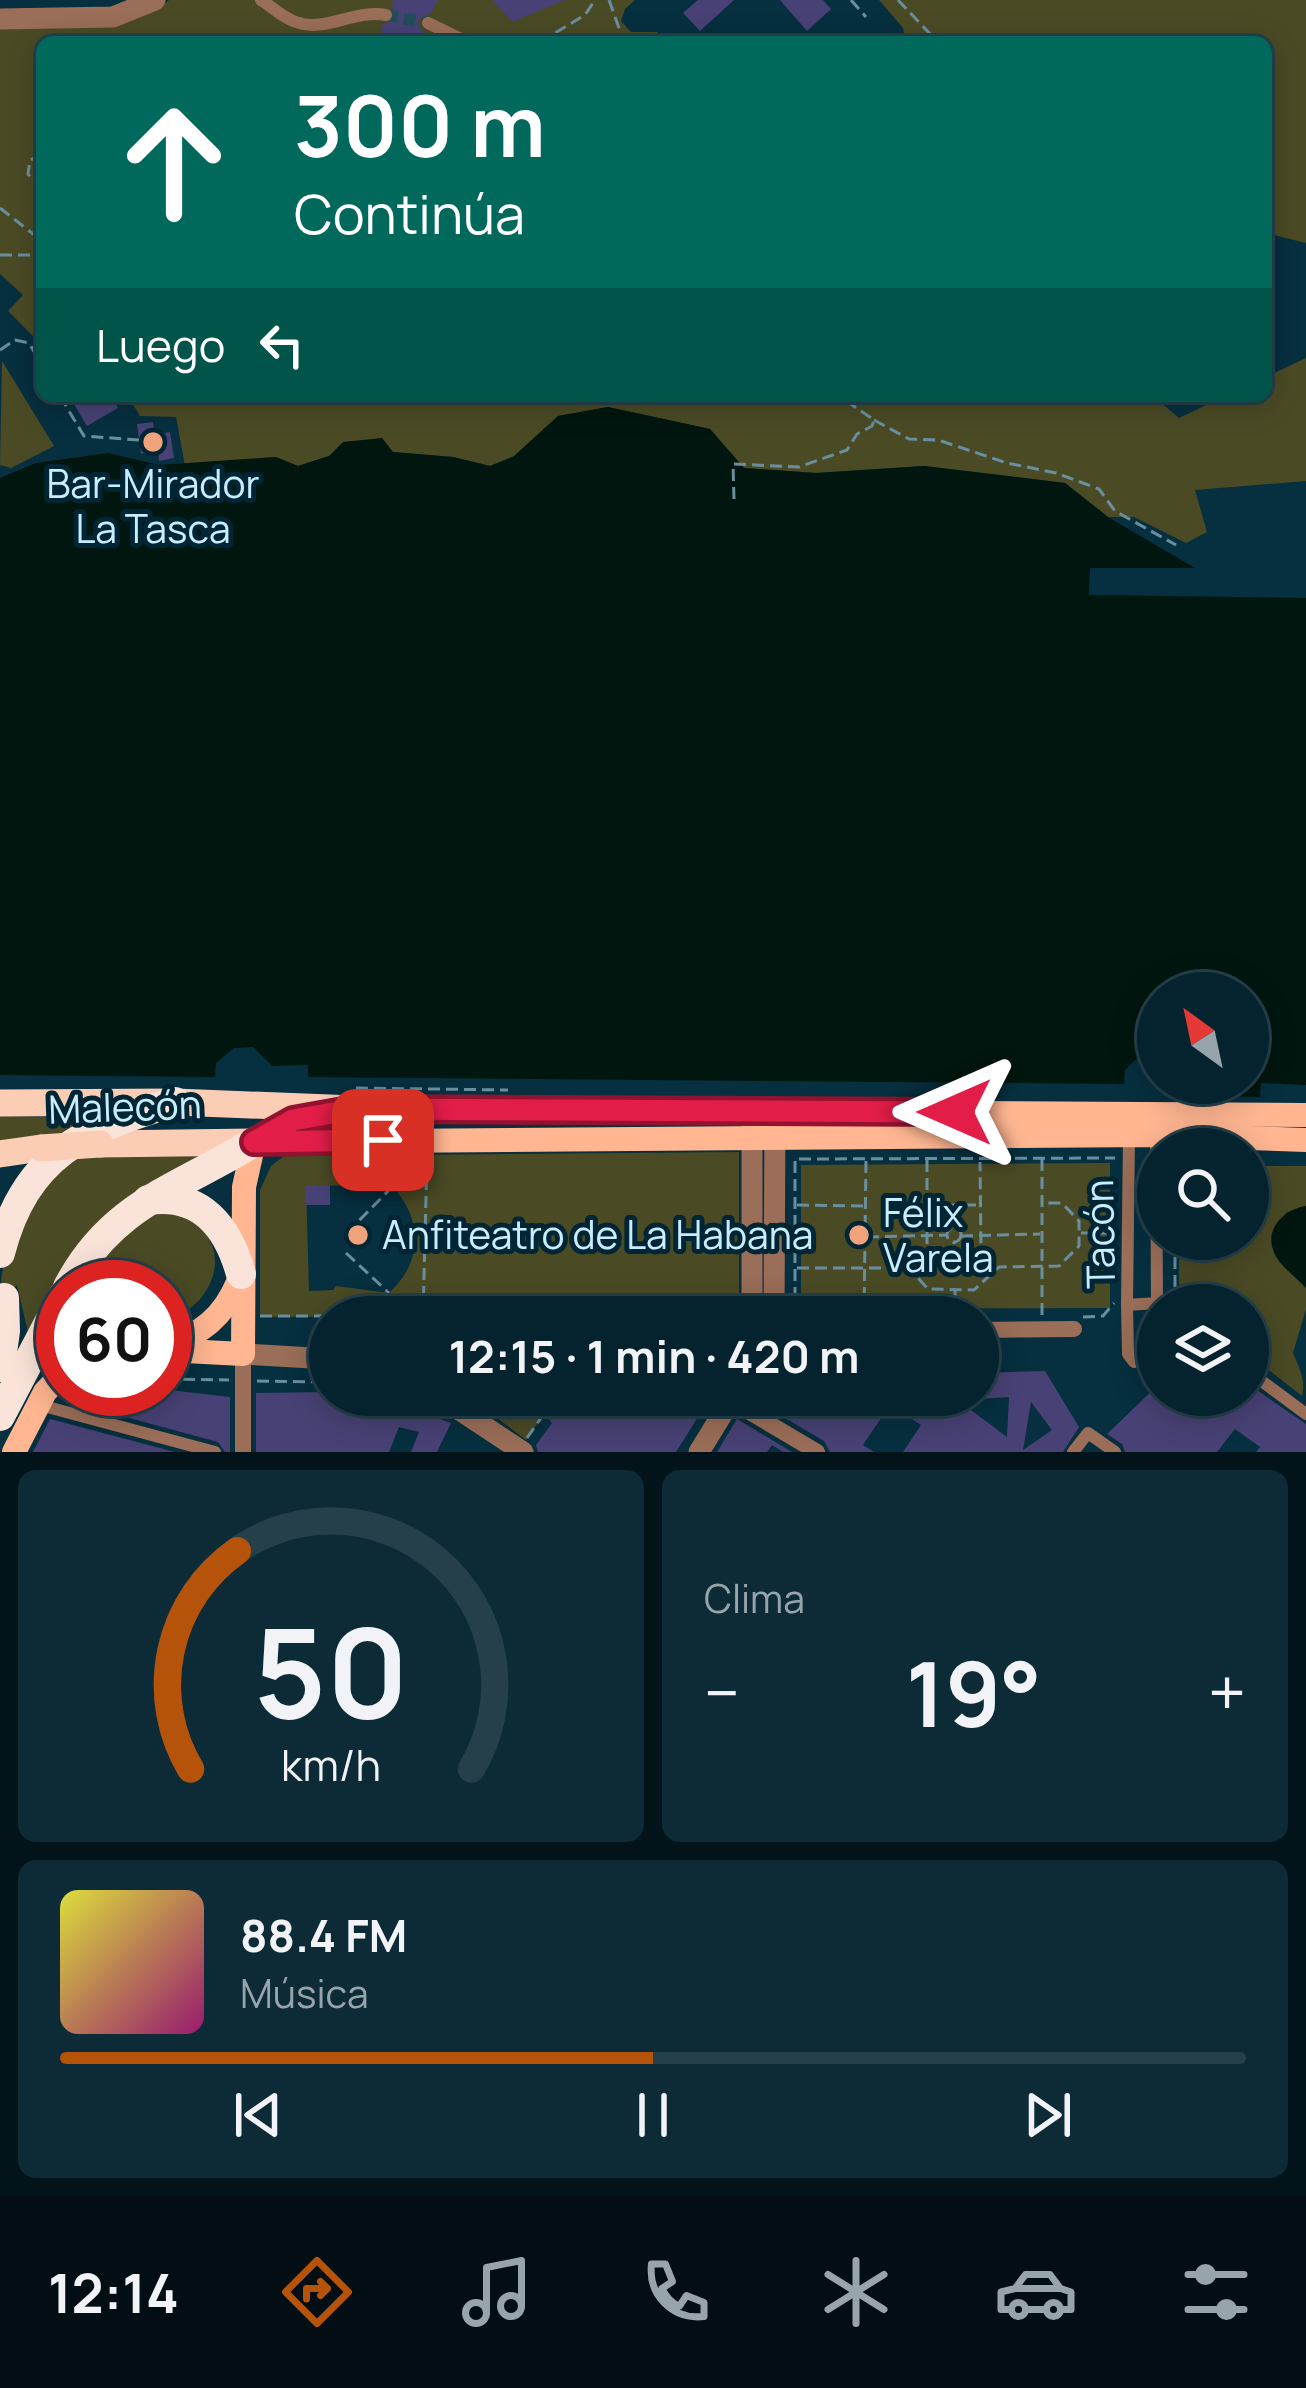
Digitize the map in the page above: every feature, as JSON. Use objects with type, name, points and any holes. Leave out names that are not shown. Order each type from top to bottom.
[{"type":"highway","name":"Malecón","points":[[0,1103],[175,1102],[355,1109]]},
{"type":"highway","points":[[0,1253],[14,1209],[51,1159],[112,1120],[175,1102]]},
{"type":"highway","name":"Malecón","points":[[0,1154],[100,1144],[254,1142]]},
{"type":"highway","points":[[84,1260],[142,1202],[254,1142]]},
{"type":"highway","points":[[142,1202],[176,1199],[205,1211],[227,1236],[241,1274]]},
{"type":"highway","points":[[0,1366],[4,1298]]},
{"type":"highway","points":[[0,1416],[36,1347]]},
{"type":"main road","points":[[192,1350],[243,1354],[244,1187],[254,1142],[293,1120],[355,1109],[1124,1135],[1156,1124],[1306,1115]]},
{"type":"main road","points":[[254,1142],[764,1124]]},
{"type":"main road","points":[[1156,1124],[1306,1140]]},
{"type":"main road","points":[[192,1336],[219,1316],[241,1274]]},
{"type":"main road","points":[[14,1452],[36,1409]]},
{"type":"street","points":[[0,19],[113,16],[155,0]]},
{"type":"street","points":[[261,0],[301,25],[322,25],[369,12],[386,15]]},
{"type":"street","points":[[428,23],[456,36]]},
{"type":"street","points":[[748,1296],[764,1124]]},
{"type":"street","points":[[764,1124],[773,1296]]},
{"type":"street","name":"Tacón","points":[[1156,1124],[1158,1284]]},
{"type":"street","name":"Tacón","points":[[1124,1135],[1127,1234],[1121,1302],[1137,1303]]},
{"type":"street","points":[[1121,1302],[1128,1354],[1134,1362]]},
{"type":"street","points":[[999,1329],[1078,1323]]},
{"type":"street","points":[[243,1452],[243,1354],[309,1358]]},
{"type":"street","points":[[1269,1386],[1306,1414]]},
{"type":"street","points":[[79,1416],[215,1452]]},
{"type":"street","points":[[468,1416],[520,1451]]},
{"type":"street","points":[[699,1452],[721,1416]]},
{"type":"street","points":[[760,1416],[817,1452]]},
{"type":"street","points":[[1073,1452],[1088,1433],[1115,1452]]},
{"type":"path","points":[[550,36],[585,15],[595,0]]},
{"type":"path","points":[[609,0],[622,36]]},
{"type":"path","points":[[851,0],[866,17]]},
{"type":"path","points":[[898,0],[932,36]]},
{"type":"path","points":[[36,158],[30,160],[28,174],[36,184]]},
{"type":"path","points":[[0,208],[36,236]]},
{"type":"path","points":[[0,255],[36,255]]},
{"type":"path","points":[[0,350],[15,340],[29,343],[36,355]]},
{"type":"path","points":[[64,402],[84,436],[139,440]]},
{"type":"path","points":[[848,402],[909,439],[938,440],[1099,489],[1115,511],[1176,545]]},
{"type":"path","points":[[734,499],[733,464],[799,467],[847,450],[874,419]]},
{"type":"path","points":[[795,1296],[795,1159],[1042,1158],[1124,1135]]},
{"type":"path","points":[[423,1296],[426,1139]]},
{"type":"path","points":[[927,1159],[927,1250],[942,1264],[964,1264],[981,1250],[980,1158]]},
{"type":"path","points":[[1042,1158],[1042,1317]]},
{"type":"path","points":[[864,1296],[866,1159]]},
{"type":"path","points":[[347,1233],[393,1186]]},
{"type":"path","points":[[795,1268],[909,1268],[928,1289],[974,1290],[999,1267],[1059,1266],[1079,1246],[1079,1221],[1062,1203],[1042,1203]]},
{"type":"path","points":[[927,1204],[981,1204]]},
{"type":"path","points":[[795,1205],[865,1205]]},
{"type":"path","points":[[953,1205],[954,1228],[961,1236]]},
{"type":"path","points":[[865,1237],[947,1235],[954,1228]]},
{"type":"path","points":[[1079,1233],[1127,1234]]},
{"type":"path","points":[[953,1264],[954,1242],[961,1236],[1042,1234]]},
{"type":"path","points":[[947,1235],[954,1242]]},
{"type":"path","points":[[346,1253],[389,1293]]},
{"type":"path","points":[[955,1289],[955,1296]]},
{"type":"path","points":[[1078,1323],[1103,1316],[1121,1302]]},
{"type":"path","points":[[260,1317],[309,1317]]},
{"type":"path","points":[[520,1451],[543,1416]]},
{"type":"shaded area","points":[[169,0],[635,0],[621,21],[631,32],[657,32],[659,36],[36,36],[36,339],[8,311],[23,295],[0,274],[0,27],[162,6]]},
{"type":"shaded area","points":[[879,0],[1306,0],[1306,243],[1272,234],[1272,36],[905,36]]},
{"type":"shaded area","points":[[1306,358],[1306,481],[1195,490],[1207,532],[1186,543],[1134,517],[1108,517],[1065,483],[924,466],[816,473],[744,468],[710,429],[608,407],[558,416],[514,457],[490,466],[453,457],[393,452],[329,456],[298,466],[275,457],[185,466],[176,417],[140,416],[132,402],[1160,402],[1179,418],[1212,402],[1272,402],[1272,374]]},
{"type":"shaded area","points":[[2,361],[54,446],[11,468],[0,465]]},
{"type":"shaded area","points":[[608,407],[710,429],[744,468],[816,473],[924,466],[1065,483],[1108,517],[1195,568],[1090,568],[1089,595],[1306,596],[1306,1085],[1269,1083],[1269,972],[1137,972],[1137,1058],[1125,1070],[1124,1084],[308,1077],[308,1065],[272,1066],[253,1047],[234,1048],[216,1063],[215,1077],[0,1075],[0,478],[36,463],[108,453],[159,465],[276,457],[298,466],[329,456],[343,442],[382,438],[393,452],[453,457],[490,466],[514,456],[558,416]]},
{"type":"shaded area","points":[[0,1116],[96,1118],[76,1133],[0,1141]]},
{"type":"shaded area","points":[[739,1152],[739,1296],[309,1296],[309,1317],[260,1317],[260,1190],[271,1166],[284,1156]],"holes":[[[306,1185],[393,1187],[414,1227],[413,1255],[389,1293],[336,1286],[309,1291]]]},
{"type":"shaded area","points":[[218,1153],[181,1168],[101,1260],[36,1260],[36,1334],[30,1341],[17,1285],[0,1301],[5,1258],[30,1208],[67,1159]]},
{"type":"shaded area","points":[[1110,1163],[1110,1308],[999,1308],[999,1296],[801,1296],[801,1165]]},
{"type":"shaded area","points":[[1269,1166],[1306,1166],[1306,1206],[1287,1212],[1274,1228],[1279,1261],[1306,1288],[1306,1309],[1293,1353],[1302,1396],[1269,1370],[1269,1284],[1179,1284],[1179,1260],[1269,1260]]},
{"type":"shaded area","points":[[1306,1206],[1306,1288],[1280,1262],[1271,1240],[1282,1218]]},
{"type":"shaded area","points":[[167,1212],[189,1220],[210,1241],[215,1268],[204,1294],[192,1306],[192,1260],[103,1260],[145,1214]]},
{"type":"shaded area","points":[[495,1416],[543,1416],[526,1440]]},
{"type":"pier","points":[[1090,568],[1201,568],[1196,574],[1096,574],[1095,589],[1306,590],[1306,598],[1089,595]]},
{"type":"building","points":[[394,0],[438,0],[431,13],[418,20],[424,36],[383,36],[381,25],[395,20]]},
{"type":"building","points":[[492,0],[565,0],[512,22]]},
{"type":"building","points":[[698,0],[734,0],[700,31],[683,13]]},
{"type":"building","points":[[780,0],[823,0],[831,9],[807,31]]},
{"type":"building","points":[[73,402],[114,402],[118,408],[87,426]]},
{"type":"building","points":[[153,422],[155,435],[170,432],[174,458],[159,461],[158,451],[141,454],[137,424]]},
{"type":"building","points":[[305,1185],[330,1185],[330,1205],[305,1205]]},
{"type":"building","points":[[1045,1371],[1079,1427],[1063,1452],[903,1452],[921,1425],[907,1416],[979,1416],[1007,1437],[1009,1397],[999,1398],[999,1372]],"holes":[[[1031,1402],[1052,1430],[1023,1450]]]},
{"type":"building","points":[[309,1392],[309,1416],[432,1416],[451,1423],[437,1452],[411,1452],[419,1432],[399,1427],[389,1452],[256,1452],[256,1393]]},
{"type":"building","points":[[192,1393],[230,1397],[230,1452],[218,1442],[122,1416],[192,1416]]},
{"type":"building","points":[[1269,1398],[1306,1424],[1306,1452],[1256,1452],[1260,1447],[1235,1429],[1217,1452],[1125,1452],[1107,1434],[1137,1405],[1137,1416],[1269,1416]]},
{"type":"building","points":[[552,1416],[698,1417],[676,1452],[538,1452],[536,1445]]},
{"type":"building","points":[[883,1416],[863,1445],[874,1452],[830,1452],[824,1441],[785,1418]]},
{"type":"building","points":[[50,1419],[175,1452],[33,1452]]},
{"type":"building","points":[[737,1419],[792,1452],[772,1445],[767,1452],[717,1452]]},
{"type":"tunnel","points":[[386,15],[428,23]]},
{"type":"place","name":"Bar-Mirador La Tasca","points":[[153,442]]},
{"type":"place","name":"Anfiteatro de La Habana","points":[[358,1235]]},
{"type":"place","name":"Félix Varela","points":[[859,1235]]},
{"type":"route","points":[[383,1140],[254,1142],[293,1120],[355,1109],[955,1112]]}]
